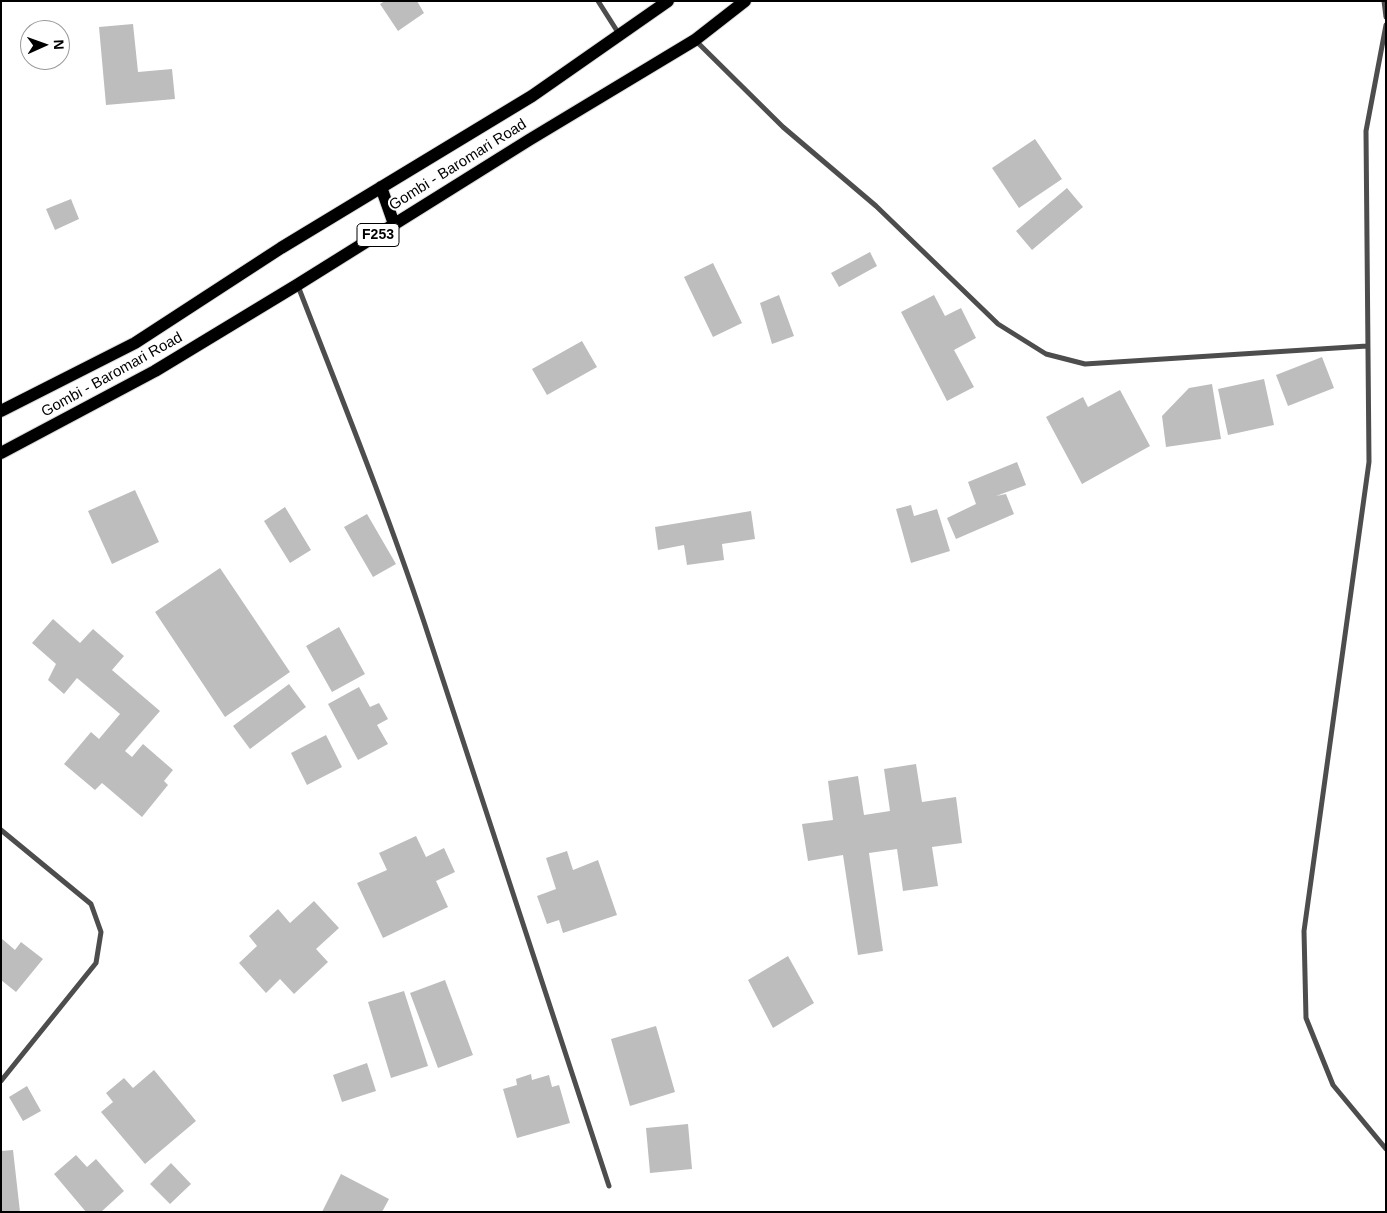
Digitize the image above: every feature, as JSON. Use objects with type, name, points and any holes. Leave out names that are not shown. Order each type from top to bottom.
[{"type":"main road","name":"Gombi - Baromari Road","points":[[1,411],[135,343],[381,187],[532,96],[668,1]]},
{"type":"main road","name":"Gombi - Baromari Road","points":[[1,453],[155,371],[298,286],[394,224],[695,40],[745,1]]},
{"type":"main road","points":[[381,187],[394,224]]},
{"type":"street","points":[[598,1],[620,34]]},
{"type":"street","points":[[1384,1],[1386,17]]},
{"type":"street","points":[[1386,25],[1366,131],[1367,346],[1370,462],[1304,931],[1306,1018],[1333,1085],[1386,1149]]},
{"type":"street","points":[[695,40],[783,127],[876,206],[998,324],[1046,354],[1085,364],[1367,346]]},
{"type":"street","points":[[298,286],[371,475],[424,620],[531,955],[609,1186]]},
{"type":"street","points":[[1,831],[90,904],[101,932],[96,963],[1,1081]]},
{"type":"building","points":[[385,1],[417,1],[424,13],[398,31],[380,4]]},
{"type":"building","points":[[133,24],[138,72],[172,69],[175,99],[106,105],[99,27]]},
{"type":"building","points":[[1035,139],[1062,179],[1019,208],[992,168]]},
{"type":"building","points":[[1067,188],[1083,207],[1032,250],[1016,231]]},
{"type":"building","points":[[71,199],[79,219],[55,230],[46,209]]},
{"type":"building","points":[[870,252],[877,266],[839,287],[831,273]]},
{"type":"building","points":[[713,263],[742,323],[713,337],[684,277]]},
{"type":"building","points":[[779,295],[794,336],[772,344],[760,303]]},
{"type":"building","points":[[934,295],[945,316],[961,308],[976,338],[954,350],[974,387],[947,401],[901,312]]},
{"type":"building","points":[[582,341],[597,367],[547,395],[532,369]]},
{"type":"building","points":[[1322,357],[1334,388],[1288,406],[1276,375]]},
{"type":"building","points":[[1264,379],[1274,425],[1228,435],[1218,389]]},
{"type":"building","points":[[1212,384],[1221,439],[1166,447],[1162,416],[1189,388]]},
{"type":"building","points":[[1120,390],[1150,446],[1082,484],[1046,417],[1083,397],[1088,407]]},
{"type":"building","points":[[1017,462],[1026,485],[996,496],[1006,494],[1014,514],[956,539],[947,518],[976,504],[968,482]]},
{"type":"building","points":[[135,490],[159,542],[112,564],[88,511]]},
{"type":"building","points":[[911,505],[914,516],[937,509],[950,551],[911,563],[896,509]]},
{"type":"building","points":[[285,507],[311,550],[290,563],[264,521]]},
{"type":"building","points":[[751,511],[755,539],[722,544],[724,560],[687,565],[684,545],[658,550],[655,527]]},
{"type":"building","points":[[367,514],[396,564],[373,577],[344,527]]},
{"type":"building","points":[[220,568],[290,672],[225,717],[155,612]]},
{"type":"building","points":[[53,619],[80,643],[93,629],[124,656],[112,670],[160,711],[125,751],[132,757],[143,744],[173,770],[164,781],[168,785],[142,817],[102,783],[95,790],[64,764],[91,732],[99,739],[120,714],[77,678],[64,694],[48,680],[56,664],[32,643]]},
{"type":"building","points":[[339,627],[365,674],[332,692],[306,646]]},
{"type":"building","points":[[289,684],[306,707],[250,749],[233,726]]},
{"type":"building","points":[[359,687],[370,707],[379,703],[388,719],[377,725],[388,744],[358,760],[328,704]]},
{"type":"building","points":[[326,735],[342,767],[307,785],[291,753]]},
{"type":"building","points":[[916,764],[922,802],[956,797],[962,843],[932,847],[938,886],[903,891],[897,849],[869,853],[883,951],[858,955],[843,855],[808,861],[802,824],[833,820],[828,781],[858,776],[864,815],[890,811],[884,769]]},
{"type":"building","points":[[416,836],[426,857],[444,848],[455,872],[436,881],[448,907],[383,938],[357,883],[387,870],[379,853]]},
{"type":"building","points":[[567,851],[573,870],[598,860],[617,915],[563,933],[559,920],[547,924],[537,896],[556,889],[546,858]]},
{"type":"building","points":[[314,901],[339,928],[316,949],[328,962],[294,994],[280,979],[266,993],[239,963],[257,946],[249,936],[278,909],[290,923]]},
{"type":"building","points":[[1,938],[15,950],[21,942],[43,959],[16,992],[1,980]]},
{"type":"building","points":[[788,956],[814,1003],[773,1028],[748,980]]},
{"type":"building","points":[[445,980],[473,1055],[438,1068],[410,993]]},
{"type":"building","points":[[404,991],[428,1066],[391,1078],[368,1002]]},
{"type":"building","points":[[656,1026],[675,1092],[630,1106],[611,1039]]},
{"type":"building","points":[[367,1063],[376,1091],[342,1102],[333,1075]]},
{"type":"building","points":[[154,1070],[196,1121],[145,1164],[101,1112],[113,1102],[106,1093],[124,1078],[133,1088]]},
{"type":"building","points":[[531,1074],[532,1080],[549,1075],[552,1087],[559,1085],[570,1123],[517,1138],[503,1089],[517,1085],[516,1079]]},
{"type":"building","points":[[27,1086],[41,1111],[23,1121],[9,1097]]},
{"type":"building","points":[[688,1124],[692,1169],[650,1173],[646,1128]]},
{"type":"building","points":[[13,1150],[20,1212],[1,1212],[1,1151]]},
{"type":"building","points":[[76,1155],[87,1167],[96,1159],[124,1191],[101,1212],[86,1212],[54,1174]]},
{"type":"building","points":[[171,1163],[191,1184],[170,1204],[150,1184]]},
{"type":"building","points":[[341,1174],[389,1199],[382,1212],[322,1212]]}]
